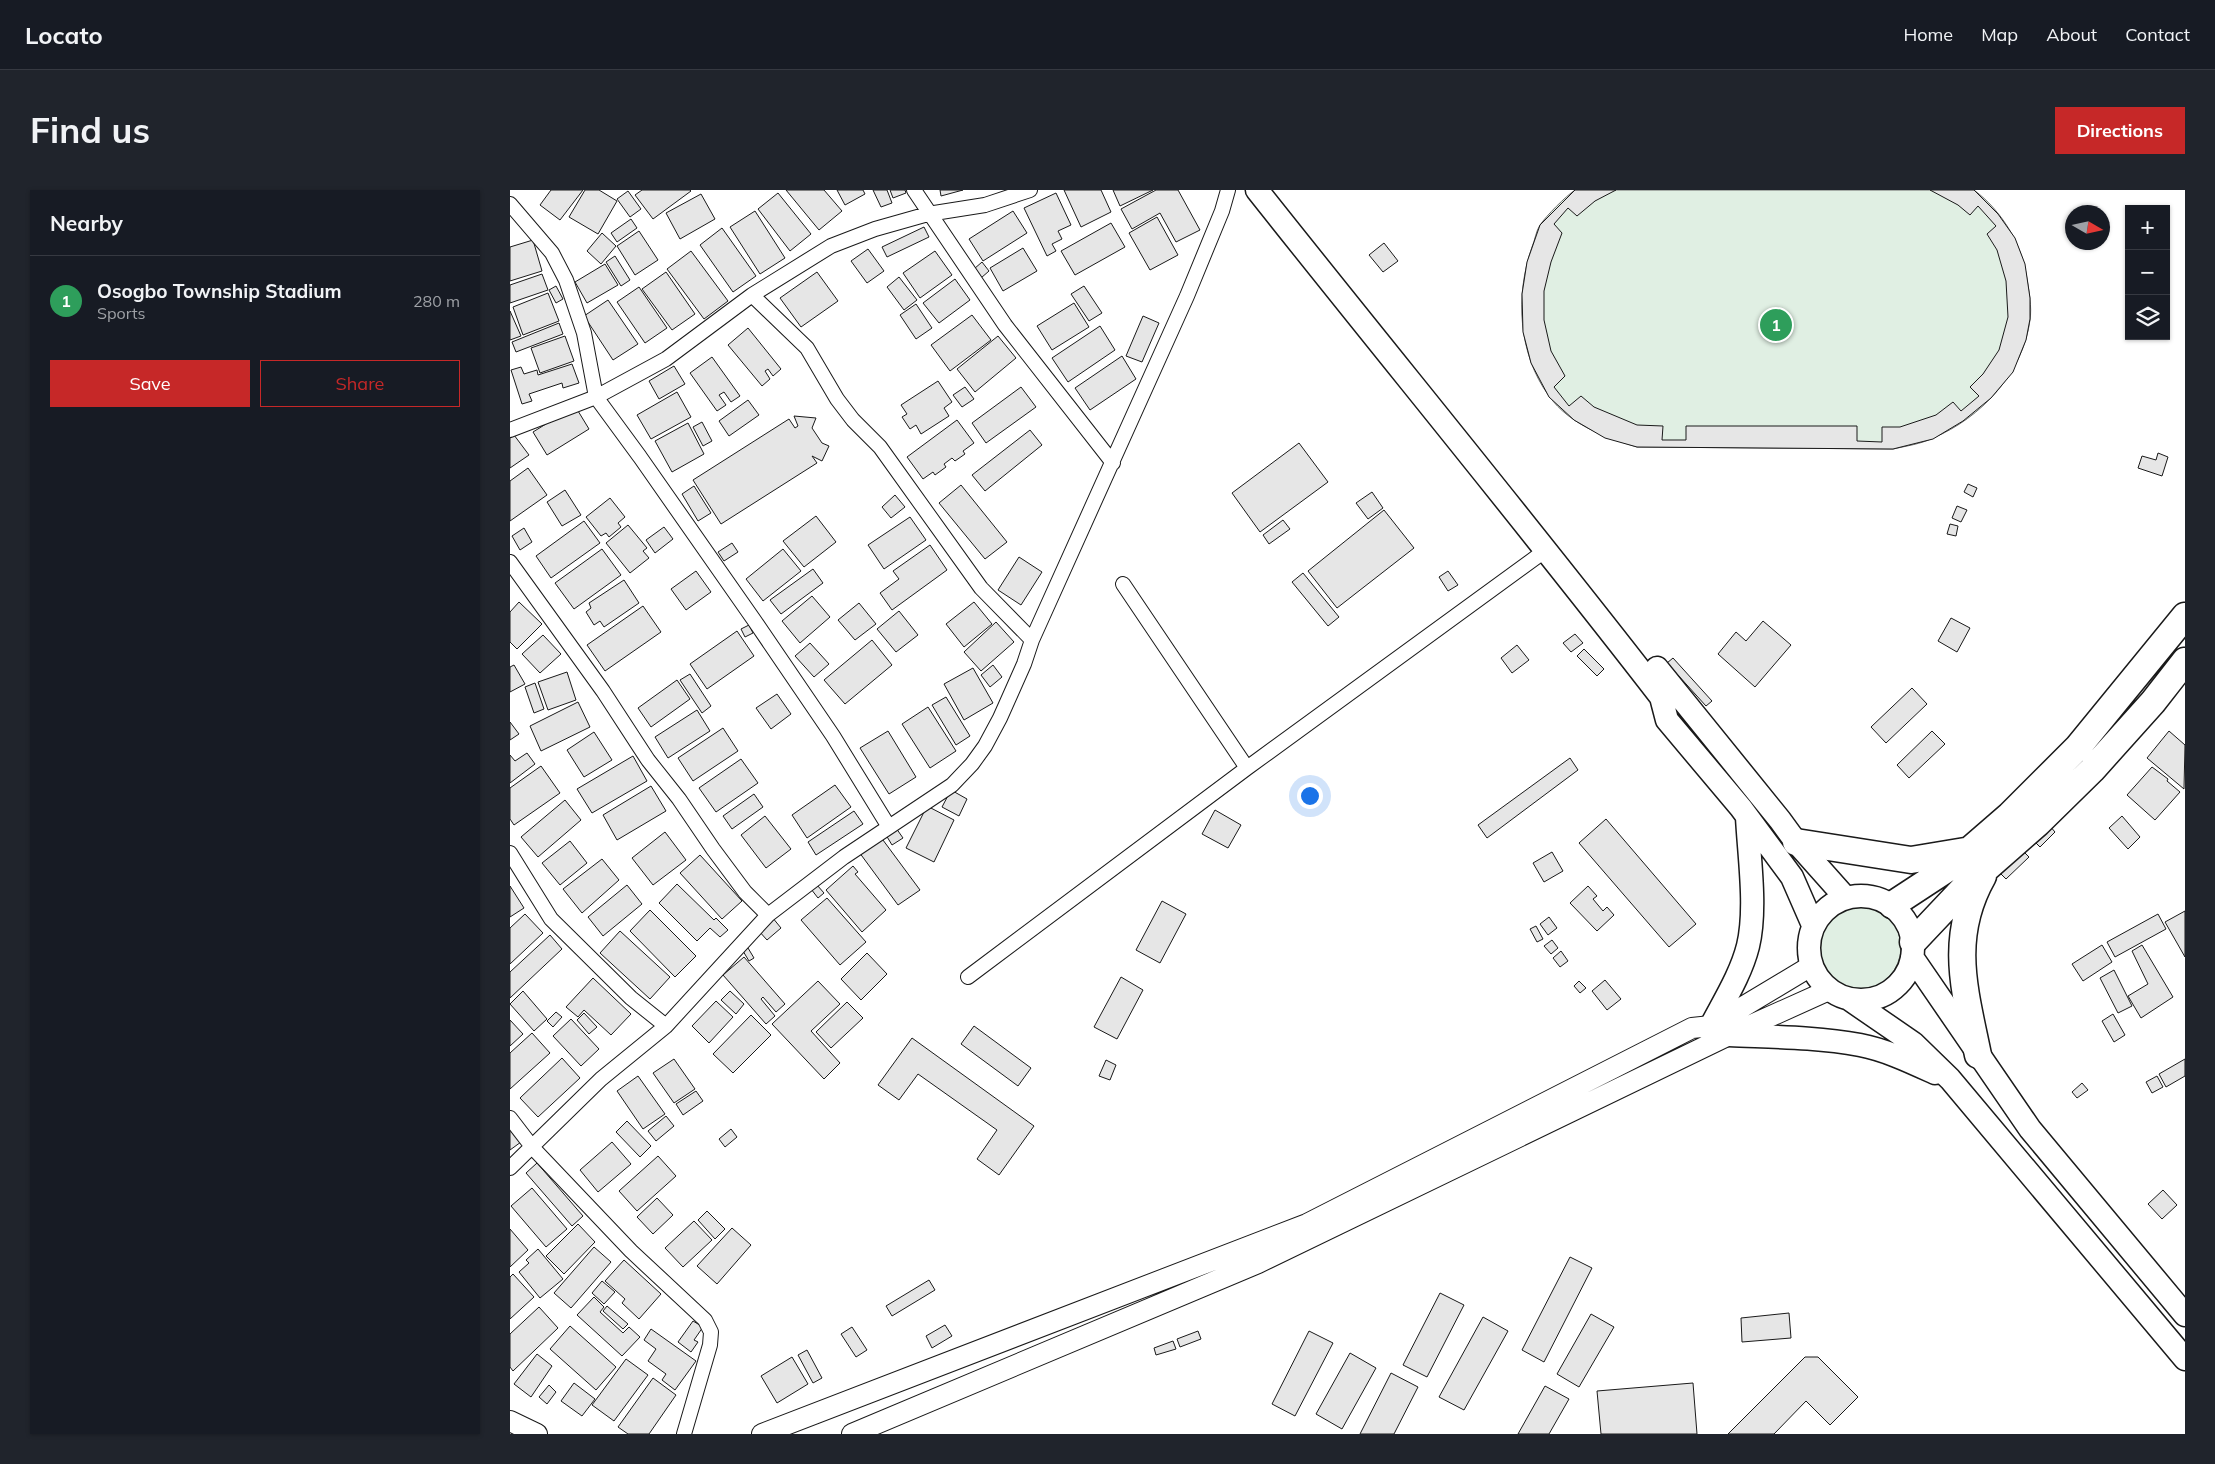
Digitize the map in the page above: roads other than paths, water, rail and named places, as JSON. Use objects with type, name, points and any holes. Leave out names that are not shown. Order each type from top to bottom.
[{"type":"highway","points":[[1892,905],[1950,867],[2010,815],[2078,747],[2185,616]]},
{"type":"highway","points":[[1913,950],[1965,887],[2038,823],[2092,770],[2153,702],[2185,662]]},
{"type":"highway","points":[[1796,842],[1911,860],[1968,850]]},
{"type":"highway","points":[[1978,1055],[1962,977],[1962,958],[1966,920],[1978,885],[1990,865]]},
{"type":"main road","points":[[1257,190],[1410,383],[1546,550],[1661,697],[1667,720],[1747,817],[1792,877],[1813,926]]},
{"type":"main road","points":[[1274,190],[1796,842],[1845,897]]},
{"type":"main road","points":[[1720,1031],[1748,946],[1752,902],[1747,817]]},
{"type":"main road","points":[[1720,1031],[1839,995],[1866,1001],[1882,996],[1896,987],[1907,973],[1913,950],[1910,928],[1902,915],[1892,905],[1870,896],[1845,897],[1832,903],[1821,913],[1813,926],[1808,946],[1811,966],[1818,979],[1839,995],[1913,1043],[1950,1079],[2185,1359]]},
{"type":"main road","points":[[1913,950],[1978,1055],[2030,1129],[2185,1315]]},
{"type":"main road","points":[[852,1434],[1258,1263],[1720,1031],[1811,966]]},
{"type":"main road","points":[[762,1434],[1307,1224],[1692,1028],[1861,1045],[1905,1059],[1950,1079]]},
{"type":"main road","points":[[518,1430],[549,1434]]},
{"type":"street","points":[[914,190],[928,214],[1005,324],[1113,463]]},
{"type":"street","points":[[510,430],[596,397],[666,359],[752,295],[831,246],[875,229],[928,214],[984,205],[1030,190]]},
{"type":"street","points":[[510,1168],[533,1148],[601,1079],[666,1026],[768,915],[844,856],[952,784],[972,764],[985,746],[1000,718],[1024,664],[1032,640],[1187,296],[1222,210],[1228,190]]},
{"type":"street","points":[[510,204],[552,253],[566,280],[584,333],[596,397],[646,465],[833,736],[889,827]]},
{"type":"street","points":[[752,295],[807,348],[837,399],[853,420],[880,447],[981,588],[1032,640]]},
{"type":"street","points":[[968,977],[1247,768],[1546,550]]},
{"type":"street","points":[[510,562],[603,691],[648,760],[679,799],[744,892],[768,915]]},
{"type":"street","points":[[1123,584],[1247,768]]},
{"type":"street","points":[[510,853],[551,919],[630,998],[666,1026]]},
{"type":"street","points":[[510,1118],[533,1148],[631,1251],[706,1320],[711,1332],[710,1345],[684,1434]]},
{"type":"place","name":"Osogbo Township Stadium","points":[[1776,325]]}]
